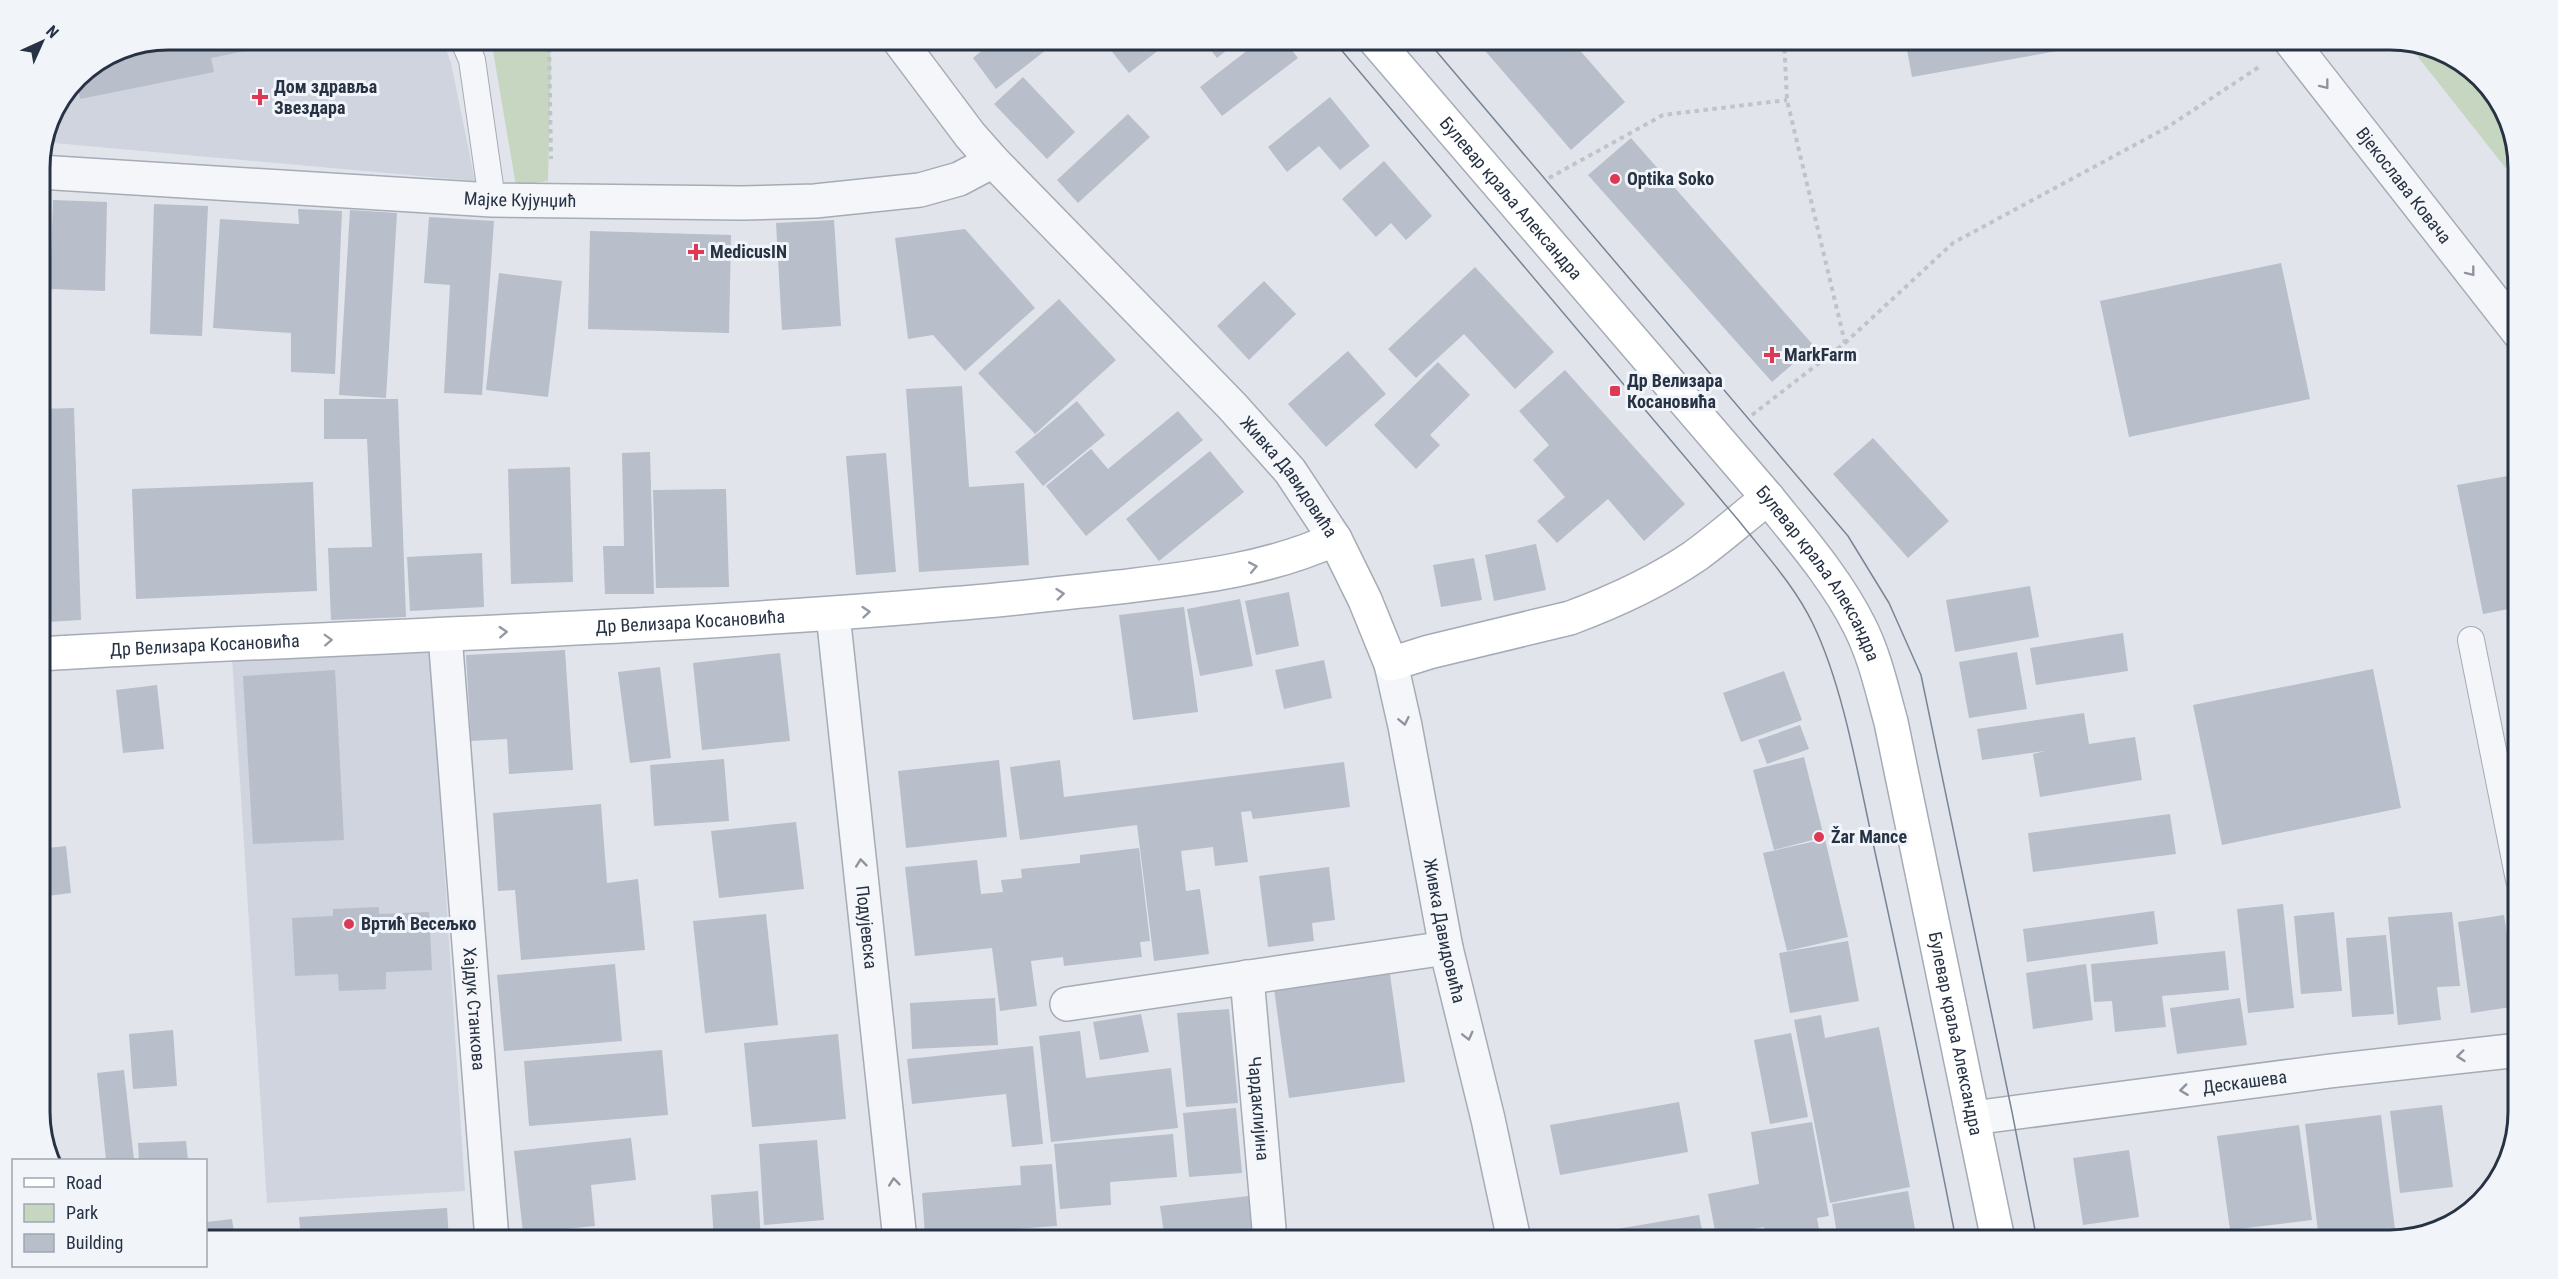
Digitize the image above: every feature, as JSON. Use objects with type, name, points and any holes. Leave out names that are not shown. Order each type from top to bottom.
[{"type":"street","name":"Живка Давидовића","points":[[906,50],[970,135],[993,161],[1232,406],[1290,471],[1335,539],[1365,600],[1391,664],[1446,948],[1488,1119],[1512,1230]]},
{"type":"street","name":"Булевар краља Александра","points":[[1383,50],[1768,498],[1843,597],[1871,653],[1891,722],[1996,1230]]},
{"type":"street","name":"Вјекослава Ковача","points":[[2298,50],[2508,319]]},
{"type":"street","name":"Мајке Кујунџић","points":[[50,173],[492,200],[742,203],[815,201],[920,190],[959,179],[993,161]]},
{"type":"street","points":[[1391,664],[1429,652],[1570,618],[1590,610],[1679,566],[1768,498]]},
{"type":"street","name":"Др Велизара Косановића","points":[[50,653],[833,614],[1010,599],[1217,573],[1276,562],[1335,539]]},
{"type":"street","name":"Подујевска","points":[[833,614],[899,1230]]},
{"type":"street","name":"Хајдук Станкова","points":[[445,635],[491,1230]]},
{"type":"street","points":[[1067,1004],[1446,948]]},
{"type":"street","name":"Чардаклијина","points":[[1247,977],[1269,1230]]},
{"type":"street","name":"Дескашева","points":[[1973,1118],[2330,1071],[2508,1051]]},
{"type":"lane","points":[[468,50],[472,60],[492,200]]},
{"type":"lane","points":[[2471,640],[2508,825]]},
{"type":"path","points":[[549,50],[552,202]]},
{"type":"path","points":[[1785,50],[1787,100],[1845,343]]},
{"type":"path","points":[[1721,444],[1747,419],[1845,343],[1953,243],[2166,128],[2280,50]]},
{"type":"path","points":[[1514,203],[1545,180],[1663,115],[1787,100]]},
{"type":"shaded area","name":"Дом здравља Звездара","points":[[168,50],[446,50],[451,63],[475,181],[53,143],[58,122],[65,108],[84,84],[108,65],[122,58],[144,52]]},
{"type":"shaded area","name":"Вртић Весељко","points":[[430,644],[465,1191],[267,1203],[232,657]]},
{"type":"green space","points":[[493,50],[550,50],[548,181],[516,186]]},
{"type":"green space","points":[[2415,53],[2436,58],[2456,69],[2489,102],[2506,144],[2508,171]]},
{"type":"building","points":[[249,50],[211,58],[214,72],[80,99],[79,90],[84,84],[102,69],[122,58],[152,51]]},
{"type":"building","points":[[983,50],[1046,50],[996,89],[973,58]]},
{"type":"building","points":[[1111,50],[1159,50],[1129,73]]},
{"type":"building","points":[[1211,50],[1227,50],[1217,58]]},
{"type":"building","points":[[1248,50],[1292,50],[1298,58],[1222,116],[1200,87]]},
{"type":"building","points":[[1484,50],[1580,50],[1625,102],[1571,150]]},
{"type":"building","points":[[1907,50],[2063,50],[1912,77]]},
{"type":"building","points":[[1023,77],[1075,132],[1047,159],[994,104]]},
{"type":"building","points":[[1330,97],[1370,146],[1340,170],[1319,146],[1287,172],[1268,147]]},
{"type":"building","points":[[1128,114],[1150,137],[1078,203],[1057,180]]},
{"type":"building","points":[[1631,138],[1814,346],[1772,382],[1588,175]]},
{"type":"building","points":[[1384,161],[1432,216],[1406,240],[1391,223],[1376,237],[1342,199]]},
{"type":"building","points":[[53,200],[107,202],[105,291],[50,289]]},
{"type":"building","points":[[154,204],[208,206],[202,336],[150,334]]},
{"type":"building","points":[[298,209],[342,211],[335,374],[291,372],[291,333],[213,328],[220,219],[299,224]]},
{"type":"building","points":[[350,210],[397,213],[386,398],[339,395]]},
{"type":"building","points":[[429,217],[494,221],[482,395],[444,393],[450,285],[424,283]]},
{"type":"building","points":[[834,220],[841,326],[782,330],[776,223]]},
{"type":"building","points":[[965,229],[1035,308],[965,371],[933,335],[908,339],[895,238]]},
{"type":"building","points":[[590,231],[731,235],[729,333],[588,329]]},
{"type":"building","points":[[2281,263],[2310,399],[2129,437],[2100,301]]},
{"type":"building","points":[[1475,267],[1554,352],[1515,389],[1464,334],[1416,378],[1388,349]]},
{"type":"building","points":[[499,273],[562,281],[548,397],[486,390]]},
{"type":"building","points":[[1264,281],[1296,314],[1249,360],[1217,326]]},
{"type":"building","points":[[1059,299],[1116,360],[1035,434],[978,373]]},
{"type":"building","points":[[1348,351],[1386,394],[1326,447],[1288,404]]},
{"type":"building","points":[[1438,362],[1470,395],[1430,435],[1440,445],[1416,469],[1374,425]]},
{"type":"building","points":[[1565,370],[1685,504],[1644,541],[1608,499],[1557,543],[1537,521],[1565,497],[1533,460],[1549,445],[1519,411]]},
{"type":"building","points":[[962,386],[969,487],[1024,483],[1029,565],[919,572],[906,389]]},
{"type":"building","points":[[324,399],[398,399],[406,617],[331,620],[328,548],[372,547],[367,439],[324,439]]},
{"type":"building","points":[[1077,401],[1105,435],[1043,486],[1015,452]]},
{"type":"building","points":[[74,408],[81,620],[50,622],[50,409]]},
{"type":"building","points":[[1178,411],[1203,440],[1086,536],[1046,486],[1091,449],[1108,469]]},
{"type":"building","points":[[1873,438],[1949,521],[1908,558],[1833,474]]},
{"type":"building","points":[[1210,451],[1244,492],[1159,561],[1126,519]]},
{"type":"building","points":[[650,452],[654,594],[605,594],[603,546],[624,546],[622,453]]},
{"type":"building","points":[[886,453],[896,572],[856,575],[846,456]]},
{"type":"building","points":[[570,467],[573,582],[511,584],[508,469]]},
{"type":"building","points":[[2508,476],[2508,609],[2483,614],[2457,485]]},
{"type":"building","points":[[313,482],[317,591],[136,599],[132,489]]},
{"type":"building","points":[[726,489],[729,587],[656,588],[653,490]]},
{"type":"building","points":[[1536,544],[1546,590],[1494,601],[1485,555]]},
{"type":"building","points":[[482,553],[484,607],[410,611],[407,557]]},
{"type":"building","points":[[1474,558],[1482,600],[1441,607],[1433,565]]},
{"type":"building","points":[[2030,586],[2039,637],[1955,652],[1946,600]]},
{"type":"building","points":[[1289,592],[1299,646],[1256,655],[1245,601]]},
{"type":"building","points":[[1240,599],[1253,666],[1200,676],[1187,609]]},
{"type":"building","points":[[1184,607],[1198,712],[1133,720],[1119,615]]},
{"type":"building","points":[[2123,633],[2128,671],[2036,685],[2030,648]]},
{"type":"building","points":[[565,650],[573,770],[509,774],[507,739],[471,741],[466,655]]},
{"type":"building","points":[[2017,652],[2027,709],[1969,718],[1959,662]]},
{"type":"building","points":[[780,653],[790,741],[702,750],[693,663]]},
{"type":"building","points":[[1324,660],[1332,698],[1284,709],[1275,670]]},
{"type":"building","points":[[660,667],[671,758],[630,763],[618,672]]},
{"type":"building","points":[[2373,669],[2401,808],[2222,845],[2193,705]]},
{"type":"building","points":[[335,670],[344,840],[253,844],[243,676]]},
{"type":"building","points":[[1784,671],[1802,720],[1741,742],[1723,693]]},
{"type":"building","points":[[157,685],[164,749],[123,753],[116,690]]},
{"type":"building","points":[[2084,713],[2089,744],[2135,737],[2142,780],[2040,797],[2033,754],[2045,751],[1982,760],[1977,729]]},
{"type":"building","points":[[1800,725],[1809,749],[1767,764],[1758,740]]},
{"type":"building","points":[[1804,757],[1824,837],[1774,850],[1753,770]]},
{"type":"building","points":[[724,759],[729,821],[654,826],[650,765]]},
{"type":"building","points":[[999,760],[1007,837],[906,848],[898,771]]},
{"type":"building","points":[[1060,760],[1064,797],[1344,762],[1350,807],[1253,819],[1251,811],[1241,812],[1248,862],[1215,866],[1213,847],[1181,851],[1186,891],[1200,889],[1209,954],[1154,961],[1137,825],[1020,840],[1010,767]]},
{"type":"building","points":[[601,804],[607,883],[638,879],[645,950],[521,960],[515,890],[498,891],[493,813]]},
{"type":"building","points":[[2170,814],[2176,854],[2033,872],[2028,833]]},
{"type":"building","points":[[796,822],[804,889],[719,898],[711,831]]},
{"type":"building","points":[[1825,839],[1848,937],[1787,951],[1763,853]]},
{"type":"building","points":[[66,846],[71,893],[50,896],[50,848]]},
{"type":"building","points":[[1139,848],[1150,941],[1140,942],[1142,957],[1064,966],[1063,957],[1031,961],[1037,1006],[1000,1011],[992,948],[915,956],[905,867],[977,860],[981,894],[1003,892],[1001,880],[1022,878],[1021,869],[1080,863],[1080,855]]},
{"type":"building","points":[[1329,867],[1335,920],[1312,923],[1314,941],[1268,947],[1259,876]]},
{"type":"building","points":[[2283,904],[2294,1008],[2248,1013],[2237,909]]},
{"type":"building","points":[[379,907],[379,914],[429,912],[432,970],[386,972],[386,989],[339,991],[338,974],[295,976],[292,918],[333,916],[333,909]]},
{"type":"building","points":[[2154,911],[2158,944],[2027,962],[2023,929]]},
{"type":"building","points":[[2334,912],[2342,991],[2301,994],[2294,916]]},
{"type":"building","points":[[2452,912],[2460,986],[2437,987],[2441,1020],[2398,1025],[2388,917]]},
{"type":"building","points":[[766,914],[778,1025],[705,1033],[693,921]]},
{"type":"building","points":[[2504,915],[2508,941],[2508,1007],[2471,1013],[2458,922]]},
{"type":"building","points":[[2386,935],[2394,1014],[2352,1017],[2346,938]]},
{"type":"building","points":[[1848,941],[1859,1001],[1790,1013],[1779,953]]},
{"type":"building","points":[[2225,951],[2229,990],[2162,996],[2166,1027],[2115,1032],[2112,1001],[2094,1002],[2091,964]]},
{"type":"building","points":[[615,964],[622,1041],[504,1051],[497,975]]},
{"type":"building","points":[[2086,964],[2093,1020],[2033,1029],[2026,973]]},
{"type":"building","points":[[1390,974],[1405,1082],[1289,1098],[1274,989]]},
{"type":"building","points":[[995,998],[998,1045],[912,1049],[910,1003]]},
{"type":"building","points":[[2240,998],[2247,1045],[2177,1054],[2170,1008]]},
{"type":"building","points":[[1229,1009],[1238,1103],[1186,1107],[1177,1013]]},
{"type":"building","points":[[1141,1014],[1149,1052],[1100,1060],[1093,1022]]},
{"type":"building","points":[[1821,1015],[1825,1038],[1879,1027],[1910,1187],[1830,1203],[1794,1020]]},
{"type":"building","points":[[173,1030],[177,1086],[133,1089],[129,1034]]},
{"type":"building","points":[[1080,1031],[1086,1078],[1171,1068],[1178,1128],[1051,1142],[1039,1036]]},
{"type":"building","points":[[1791,1033],[1808,1117],[1770,1124],[1754,1040]]},
{"type":"building","points":[[838,1034],[846,1119],[752,1127],[744,1043]]},
{"type":"building","points":[[1033,1046],[1043,1144],[1012,1147],[1006,1094],[912,1104],[907,1059]]},
{"type":"building","points":[[662,1050],[668,1115],[529,1126],[524,1061]]},
{"type":"building","points":[[124,1070],[134,1159],[106,1159],[97,1073]]},
{"type":"building","points":[[1679,1102],[1688,1152],[1560,1175],[1550,1125]]},
{"type":"building","points":[[2442,1105],[2453,1187],[2400,1193],[2390,1111]]},
{"type":"building","points":[[1236,1108],[1242,1173],[1189,1177],[1183,1113]]},
{"type":"building","points":[[2381,1115],[2395,1229],[2318,1230],[2305,1124]]},
{"type":"building","points":[[1812,1122],[1829,1216],[1817,1218],[1819,1230],[1764,1230],[1764,1227],[1748,1230],[1715,1230],[1708,1194],[1759,1184],[1751,1132]]},
{"type":"building","points":[[2299,1125],[2312,1220],[2230,1230],[2217,1136]]},
{"type":"building","points":[[1173,1134],[1177,1177],[1110,1182],[1111,1205],[1060,1209],[1054,1144]]},
{"type":"building","points":[[631,1138],[636,1180],[591,1185],[595,1226],[523,1230],[514,1151]]},
{"type":"building","points":[[817,1140],[824,1220],[764,1225],[759,1144]]},
{"type":"building","points":[[186,1141],[188,1159],[139,1159],[138,1143]]},
{"type":"building","points":[[2129,1150],[2139,1217],[2083,1225],[2073,1158]]},
{"type":"building","points":[[1052,1164],[1057,1226],[1004,1230],[925,1230],[922,1193],[1021,1185],[1020,1166]]},
{"type":"building","points":[[758,1191],[760,1230],[713,1230],[711,1195]]},
{"type":"building","points":[[1908,1191],[1915,1230],[1836,1230],[1832,1204]]},
{"type":"building","points":[[1249,1196],[1253,1230],[1164,1230],[1160,1206]]},
{"type":"building","points":[[447,1208],[448,1230],[300,1230],[299,1217]]},
{"type":"building","points":[[1699,1215],[1702,1230],[1611,1230]]},
{"type":"building","points":[[232,1219],[234,1230],[207,1230],[207,1222]]},
{"type":"tram line","points":[[1341,50],[1739,521],[1789,583],[1806,610],[1824,648],[1849,731],[1954,1230]]},
{"type":"tram line","points":[[1435,50],[1848,536],[1889,603],[1921,675],[2035,1230]]},
{"type":"place","name":"Дом здравља Звездара","points":[[260,97]]},
{"type":"place","name":"Optika Soko","points":[[1615,179]]},
{"type":"place","name":"MedicusIN","points":[[696,252]]},
{"type":"place","name":"MarkFarm","points":[[1772,355]]},
{"type":"place","name":"Др Велизара Косановића","points":[[1615,391]]},
{"type":"place","name":"Žar Mance","points":[[1819,837]]},
{"type":"place","name":"Вртић Весељко","points":[[349,924]]}]
